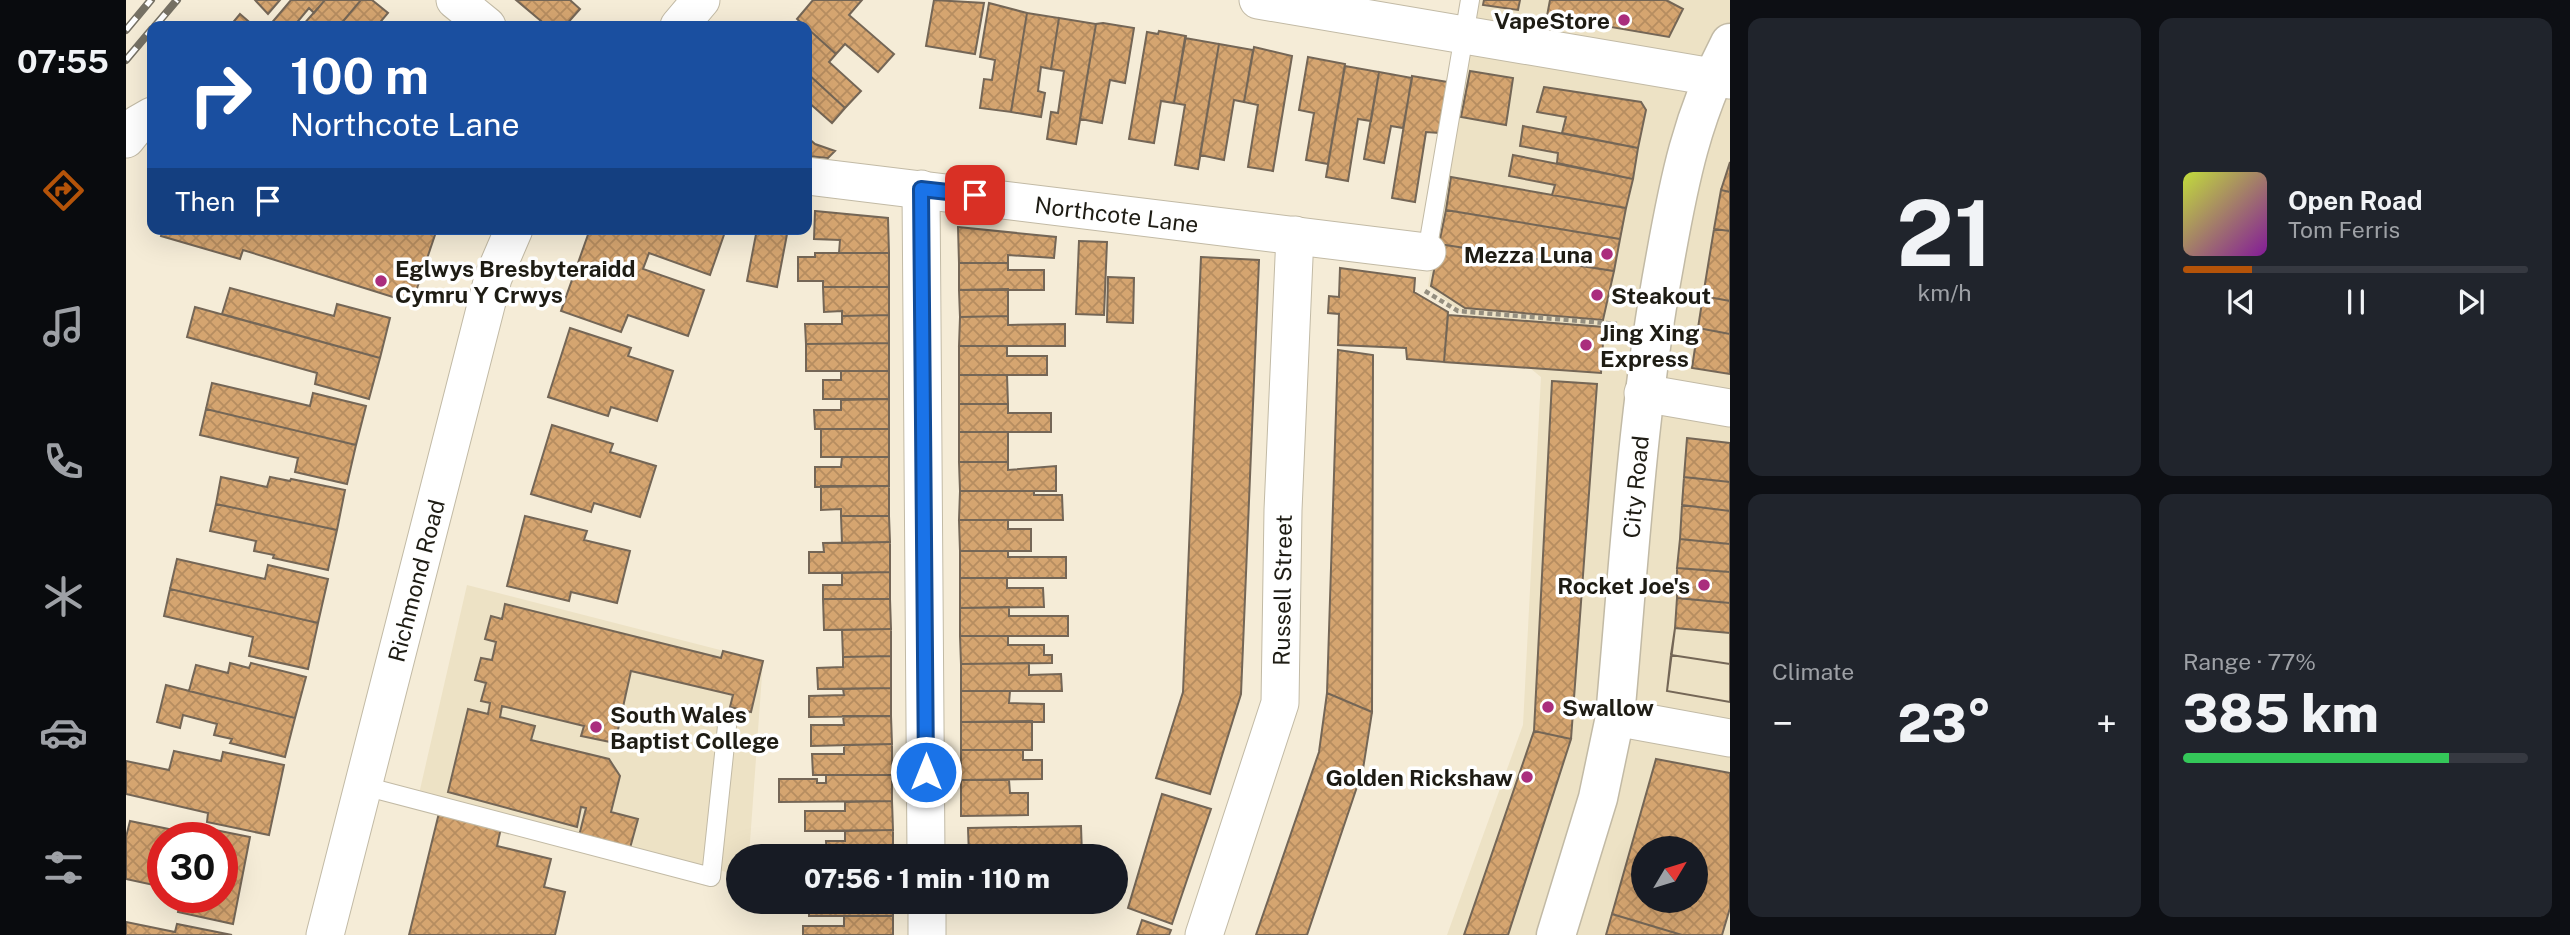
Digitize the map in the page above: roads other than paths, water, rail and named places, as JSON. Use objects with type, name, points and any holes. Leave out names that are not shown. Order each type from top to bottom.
[{"type":"main road","name":"City Road","points":[[1556,935],[1601,788],[1615,717],[1643,393],[1652,327],[1693,127],[1721,79],[1730,43]]},
{"type":"street","points":[[456,0],[481,21]]},
{"type":"street","points":[[683,21],[701,0]]},
{"type":"street","points":[[1258,0],[1721,79]]},
{"type":"street","points":[[126,139],[138,124],[147,119]]},
{"type":"street","name":"Northcote Lane","points":[[812,177],[1427,252]]},
{"type":"street","points":[[921,189],[926,844]]},
{"type":"street","name":"Richmond Road","points":[[325,935],[493,278],[511,235]]},
{"type":"street","name":"Russell Street","points":[[1204,935],[1280,703],[1283,510],[1295,235]]},
{"type":"street","points":[[1643,393],[1730,408]]},
{"type":"street","points":[[1615,717],[1730,738]]},
{"type":"street","points":[[927,914],[927,935]]},
{"type":"lane","points":[[1427,252],[1469,0]]},
{"type":"lane","points":[[364,786],[710,877],[727,726]]},
{"type":"railway","points":[[126,30],[151,0]]},
{"type":"railway","points":[[159,21],[177,0]]},
{"type":"railway","points":[[126,60],[147,35]]},
{"type":"place","name":"VapeStore","points":[[1624,20]]},
{"type":"place","name":"Mezza Luna","points":[[1607,254]]},
{"type":"place","name":"Eglwys Bresbyteraidd Cymru Y Crwys","points":[[381,281]]},
{"type":"place","name":"Steakout","points":[[1597,295]]},
{"type":"place","name":"Jing Xing Express","points":[[1586,345]]},
{"type":"place","name":"Rocket Joe's","points":[[1704,585]]},
{"type":"place","name":"Swallow","points":[[1548,707]]},
{"type":"place","name":"South Wales Baptist College","points":[[596,727]]},
{"type":"place","name":"Golden Rickshaw","points":[[1527,777]]}]
